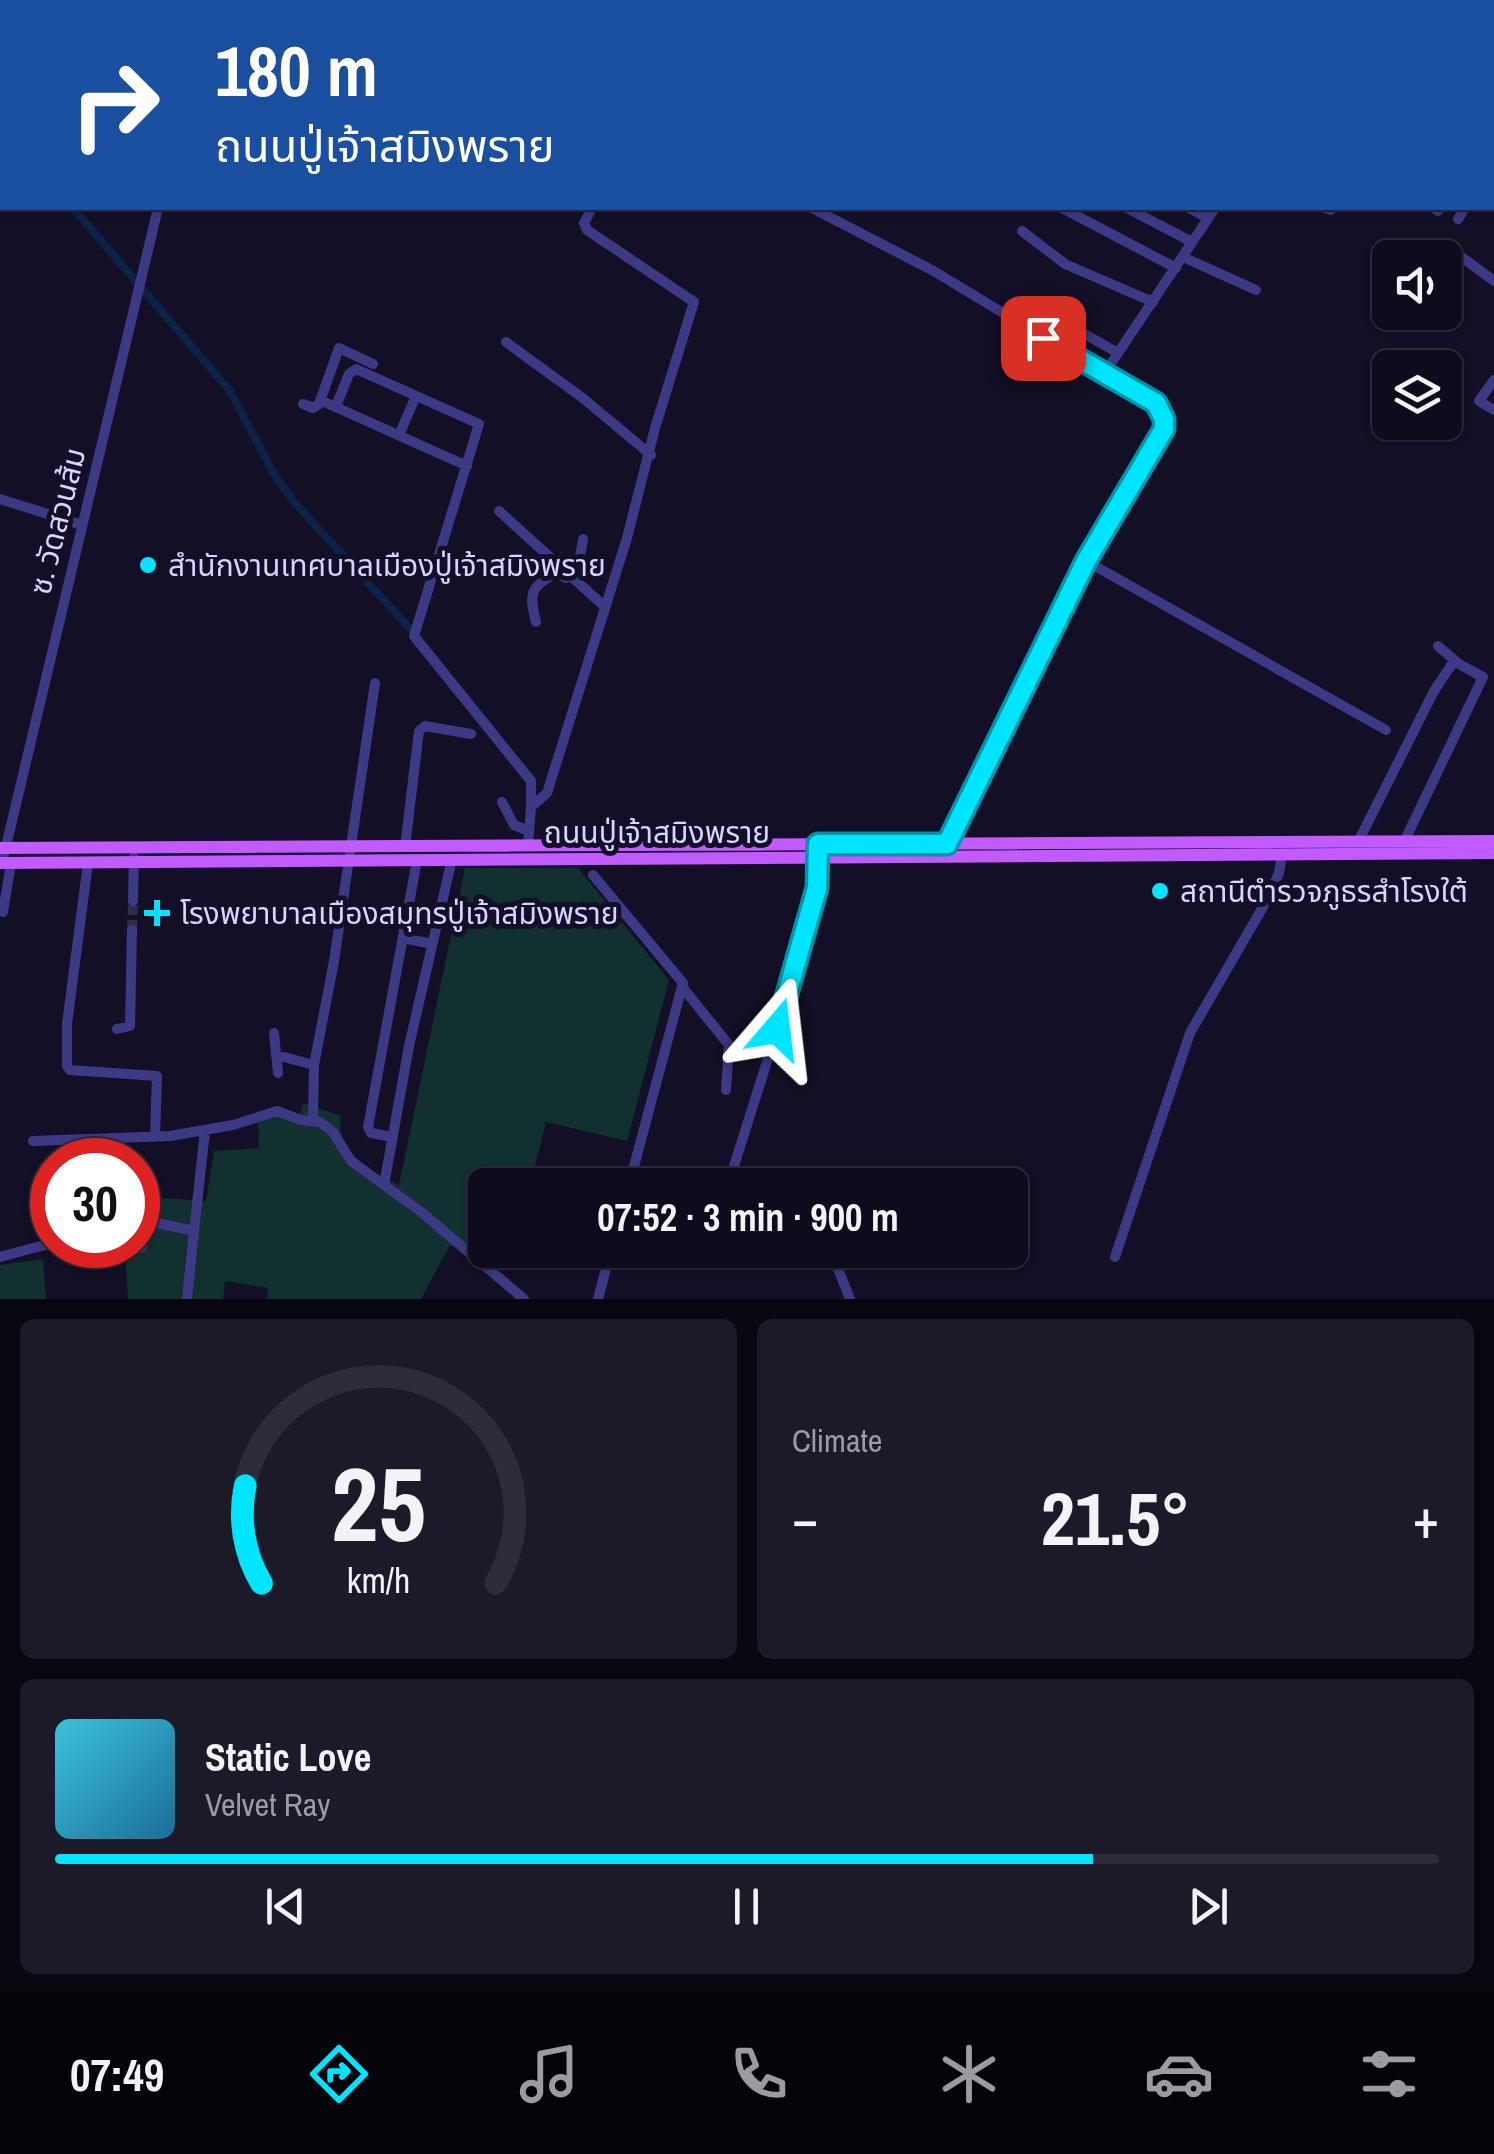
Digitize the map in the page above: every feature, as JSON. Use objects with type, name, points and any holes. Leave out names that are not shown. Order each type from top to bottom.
[{"type":"main road","name":"ถนนปู่เจ้าสมิงพราย","points":[[1282,848],[1358,842],[1494,841]]},
{"type":"main road","name":"ถนนปู่เจ้าสมิงพราย","points":[[348,854],[405,847],[528,846],[578,852]]},
{"type":"main road","name":"ถนนปู่เจ้าสมิงพราย","points":[[3,848],[134,856],[348,854],[417,860],[578,852],[818,849],[1282,848],[1494,853]]},
{"type":"main road","name":"ถนนปู่เจ้าสมิงพราย","points":[[4,863],[88,863],[134,856]]},
{"type":"street","name":"ซ. วัดสวนส้ม","points":[[3,912],[3,848],[158,210]]},
{"type":"street","points":[[531,807],[548,794],[694,302],[587,230],[584,223],[591,210]]},
{"type":"street","points":[[816,210],[930,269],[1156,403],[1164,419],[1164,429],[1086,561],[944,850]]},
{"type":"street","points":[[1066,210],[1176,268]]},
{"type":"street","points":[[1130,210],[1192,242]]},
{"type":"street","points":[[1458,219],[1465,210]]},
{"type":"street","points":[[1104,374],[1212,212]]},
{"type":"street","points":[[1022,231],[1064,264],[1153,302]]},
{"type":"street","points":[[1182,257],[1256,290]]},
{"type":"street","points":[[1462,257],[1494,280]]},
{"type":"street","points":[[1037,308],[1118,353]]},
{"type":"street","points":[[506,342],[651,455]]},
{"type":"street","points":[[303,404],[316,408],[338,349],[373,364]]},
{"type":"street","points":[[336,406],[353,370],[479,424],[414,636],[530,781],[528,846]]},
{"type":"street","points":[[1494,380],[1479,401],[1494,410]]},
{"type":"street","points":[[399,435],[416,396]]},
{"type":"street","points":[[320,400],[467,466]]},
{"type":"street","points":[[0,500],[82,525]]},
{"type":"street","points":[[499,510],[604,606]]},
{"type":"street","points":[[576,580],[583,539]]},
{"type":"street","points":[[1086,561],[1386,730]]},
{"type":"street","points":[[536,622],[530,596],[551,575],[559,573],[588,590]]},
{"type":"street","points":[[1404,842],[1483,677],[1454,661],[1438,646]]},
{"type":"street","points":[[1358,842],[1434,692],[1454,661]]},
{"type":"street","points":[[313,1118],[314,1065],[375,683]]},
{"type":"street","points":[[405,847],[421,728],[436,726],[471,734]]},
{"type":"street","points":[[502,802],[514,825],[529,831]]},
{"type":"street","points":[[1115,1257],[1190,1033],[1266,900],[1279,873],[1282,848]]},
{"type":"street","points":[[733,1168],[806,938],[817,888],[818,849]]},
{"type":"street","points":[[578,852],[591,873],[681,977],[683,988],[634,1168]]},
{"type":"street","points":[[132,901],[134,856]]},
{"type":"street","points":[[385,1182],[452,859]]},
{"type":"street","points":[[392,1137],[371,1133],[368,1127],[417,860]]},
{"type":"street","points":[[88,863],[67,1024],[68,1066],[70,1070],[154,1074],[158,1079],[155,1134]]},
{"type":"street","points":[[341,910],[381,916]]},
{"type":"street","points":[[117,1029],[130,1026],[132,930]]},
{"type":"street","points":[[403,938],[432,944]]},
{"type":"street","points":[[683,988],[730,1045],[726,1090]]},
{"type":"street","points":[[274,1032],[278,1073]]},
{"type":"street","points":[[276,1055],[314,1065]]},
{"type":"street","points":[[85,1138],[205,1131],[277,1111],[313,1118],[330,1128],[350,1161],[385,1182],[524,1299]]},
{"type":"street","points":[[187,1299],[205,1131]]},
{"type":"street","points":[[160,1224],[194,1231]]},
{"type":"street","points":[[0,1257],[30,1249]]},
{"type":"street","points":[[598,1299],[606,1268]]},
{"type":"street","points":[[838,1268],[850,1299]]},
{"type":"green space","points":[[465,868],[578,868],[669,980],[627,1141],[546,1122],[534,1168],[468,1168],[468,1255],[450,1245],[421,1299],[267,1299],[268,1288],[225,1281],[223,1299],[128,1299],[126,1268],[160,1268],[160,1198],[206,1201],[214,1151],[259,1148],[258,1114],[298,1120],[303,1103],[341,1116],[340,1129],[349,1150],[365,1166],[399,1185]]},
{"type":"green space","points":[[30,1261],[30,1268],[44,1268],[46,1299],[0,1299],[0,1265]]},
{"type":"waterway","points":[[75,210],[230,391],[274,474],[295,503],[415,634]]},
{"type":"tunnel","points":[[132,930],[133,901]]},
{"type":"place","name":"สำนักงานเทศบาลเมืองปู่เจ้าสมิงพราย","points":[[148,565]]},
{"type":"place","name":"สถานีตำรวจภูธรสำโรงใต้","points":[[1160,891]]},
{"type":"place","name":"โรงพยาบาลเมืองสมุทรปู่เจ้าสมิงพราย","points":[[157,913]]},
{"type":"route","points":[[777,1029],[806,938],[817,888],[818,844],[947,844],[1086,561],[1164,429],[1156,403],[1043,338]]}]
